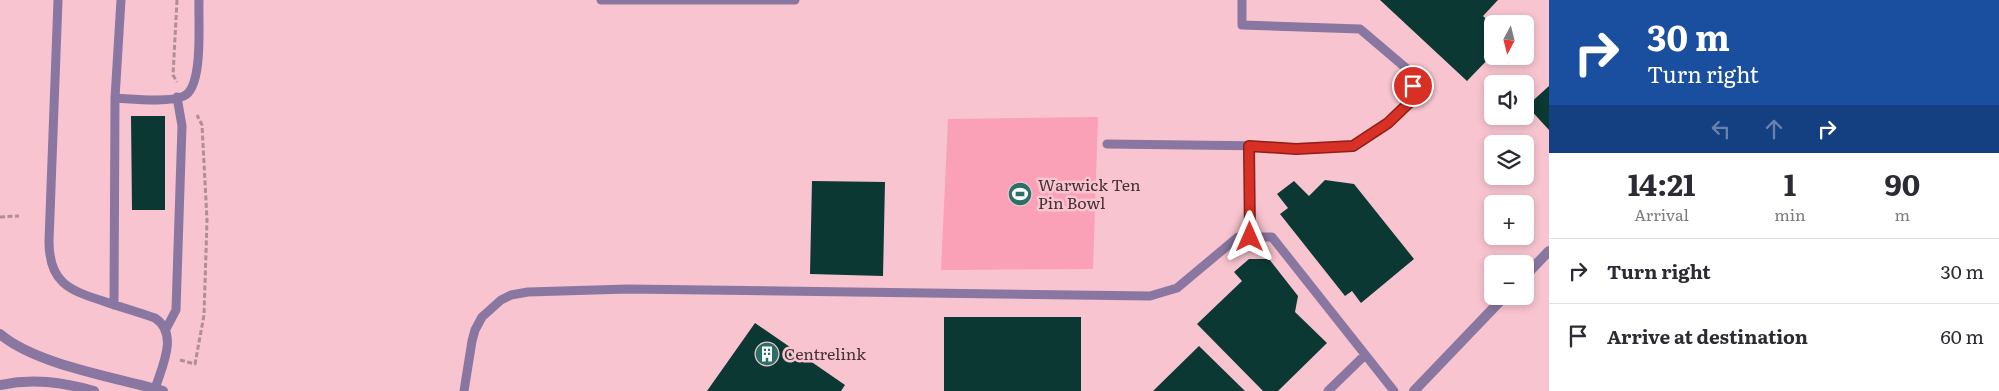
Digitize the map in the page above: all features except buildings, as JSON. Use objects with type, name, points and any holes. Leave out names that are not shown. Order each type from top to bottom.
[{"type":"street","points":[[1534,267],[1549,251]]},
{"type":"street","points":[[1414,391],[1496,305]]},
{"type":"street","points":[[0,334],[9,342],[30,352],[66,365],[159,390]]},
{"type":"street","points":[[0,385],[29,381],[64,383],[94,391]]},
{"type":"lane","points":[[58,0],[49,252],[56,274],[75,292],[155,318],[166,329],[169,339],[159,390]]},
{"type":"lane","points":[[114,305],[116,98],[121,0]]},
{"type":"lane","points":[[116,98],[181,97],[194,85],[197,69],[199,0]]},
{"type":"lane","points":[[601,0],[795,0]]},
{"type":"lane","points":[[1107,144],[1249,146],[1296,149],[1353,146],[1388,123],[1413,99],[1414,74],[1360,29],[1242,25],[1242,0]]},
{"type":"lane","points":[[166,329],[172,321],[176,310],[182,126],[181,97]]},
{"type":"lane","points":[[1249,146],[1250,237]]},
{"type":"lane","points":[[464,391],[475,330],[482,317],[490,308],[511,295],[528,292],[628,290],[1150,296],[1177,288],[1238,237],[1272,237],[1394,391]]},
{"type":"lane","points":[[1328,391],[1365,355]]},
{"type":"path","points":[[165,356],[194,364],[204,315],[206,220],[202,125],[181,97],[173,75],[177,0]]},
{"type":"path","points":[[0,217],[19,216]]},
{"type":"shaded area","name":"Warwick Ten Pin Bowl","points":[[1098,117],[1093,269],[941,270],[948,119]]},
{"type":"place","name":"Warwick Ten Pin Bowl","points":[[1020,194]]},
{"type":"place","name":"Centrelink","points":[[767,354]]},
{"type":"route","points":[[1250,237],[1249,146],[1296,149],[1353,146],[1388,123],[1413,99],[1413,86]]}]
